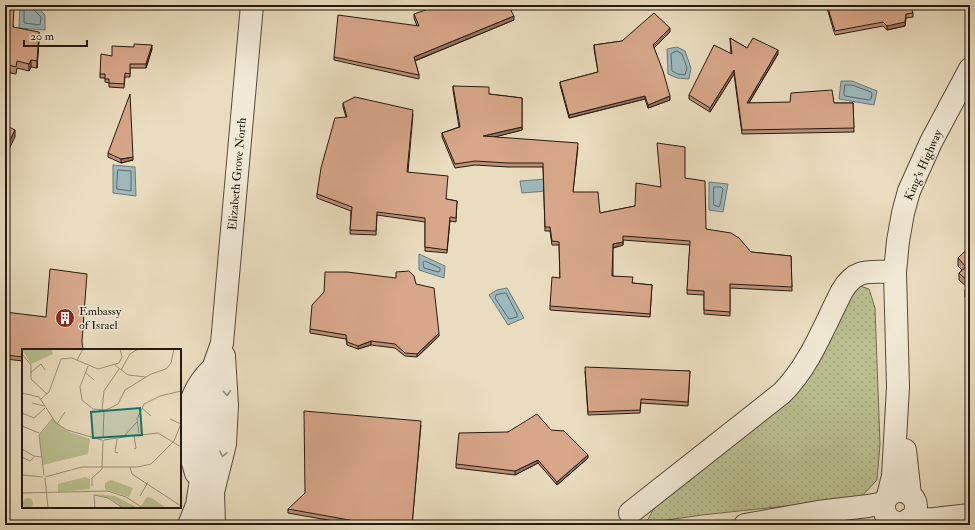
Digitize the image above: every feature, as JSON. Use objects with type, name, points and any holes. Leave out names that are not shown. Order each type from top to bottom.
[{"type":"street","name":"Elizabeth Grove North","points":[[214,525],[213,492],[225,444],[226,422],[227,395],[222,343],[252,5]]},
{"type":"street","name":"King's Highway","points":[[899,506],[906,466],[898,387],[895,272],[898,241],[903,213],[910,191],[931,142],[970,69]]},
{"type":"street","points":[[630,513],[782,393],[807,361],[848,281],[861,273],[895,272]]},
{"type":"street","name":"Elizabeth Grove North","points":[[190,525],[200,486],[208,397],[214,366],[222,343]]},
{"type":"street","points":[[745,525],[818,512],[856,508],[899,506],[970,507]]},
{"type":"street","points":[[808,525],[848,520],[899,506],[934,519],[970,515]]},
{"type":"green space","points":[[857,285],[869,289],[875,308],[880,444],[877,480],[860,498],[702,515],[646,523],[654,508],[780,400]]},
{"type":"water","points":[[20,5],[36,5],[45,15],[45,30],[19,28]]},
{"type":"water","points":[[677,47],[685,51],[691,68],[689,79],[677,78],[668,74],[667,49]]},
{"type":"water","points":[[841,81],[852,81],[877,91],[874,105],[839,99]]},
{"type":"water","points":[[113,165],[135,167],[136,196],[113,193]]},
{"type":"water","points":[[559,178],[559,190],[522,193],[520,181]]},
{"type":"water","points":[[709,182],[728,184],[723,212],[709,210]]},
{"type":"water","points":[[419,254],[445,266],[444,278],[419,270]]},
{"type":"water","points":[[507,288],[524,318],[508,325],[489,295],[497,290]]},
{"type":"building","points":[[5,5],[14,5],[13,27],[39,32],[37,61],[31,60],[29,64],[17,61],[16,67],[5,64]]},
{"type":"building","points":[[440,5],[508,5],[514,16],[414,57],[419,75],[334,57],[338,15],[419,26],[414,14]]},
{"type":"building","points":[[827,5],[910,5],[913,13],[906,14],[905,22],[887,26],[883,22],[835,31]]},
{"type":"building","points":[[654,13],[670,28],[653,45],[663,71],[670,96],[648,105],[645,96],[569,115],[560,82],[598,72],[594,45],[622,41]]},
{"type":"building","points":[[730,38],[747,48],[753,38],[778,50],[747,103],[790,102],[791,93],[832,90],[834,103],[853,103],[854,128],[742,130],[734,70],[710,108],[689,95],[714,45],[732,54]]},
{"type":"building","points":[[134,44],[152,45],[146,64],[130,64],[130,74],[125,73],[124,84],[109,83],[109,79],[105,79],[105,74],[100,74],[101,54],[112,56],[112,46],[134,47]]},
{"type":"building","points":[[453,86],[489,87],[489,94],[522,98],[522,127],[483,136],[578,143],[573,192],[598,192],[600,213],[635,206],[636,183],[661,187],[657,143],[685,147],[685,178],[705,181],[706,229],[731,233],[739,238],[751,252],[791,256],[792,287],[730,284],[730,312],[704,310],[704,291],[687,290],[690,241],[623,236],[623,242],[613,244],[612,276],[633,277],[632,283],[652,285],[650,314],[550,306],[552,277],[560,278],[559,242],[552,241],[550,227],[545,227],[543,163],[475,161],[455,164],[442,133],[460,127]]},
{"type":"building","points":[[130,94],[133,157],[121,159],[108,153]]},
{"type":"building","points":[[355,97],[413,110],[407,172],[448,176],[446,199],[457,201],[456,218],[450,217],[447,250],[425,247],[425,218],[377,212],[376,231],[350,230],[352,207],[317,194],[321,168],[335,118],[347,117],[343,103]]},
{"type":"building","points":[[5,125],[15,130],[5,150]]},
{"type":"building","points":[[970,246],[970,283],[959,273],[966,267],[958,258]]},
{"type":"building","name":"Embassy of Israel","points":[[50,269],[87,274],[82,341],[83,349],[22,349],[22,357],[5,355],[5,312],[46,317]]},
{"type":"building","points":[[409,271],[414,276],[416,284],[434,288],[439,333],[417,354],[405,353],[395,344],[371,341],[358,346],[347,342],[346,335],[310,329],[312,305],[324,292],[325,272],[347,272],[396,278],[396,272]]},
{"type":"building","points":[[970,283],[970,295],[965,290]]},
{"type":"building","points":[[585,367],[690,371],[688,402],[641,399],[640,410],[588,412]]},
{"type":"building","points":[[304,411],[421,421],[412,525],[377,525],[288,509],[305,493]]},
{"type":"building","points":[[537,414],[551,430],[564,431],[588,455],[557,482],[538,460],[515,471],[456,464],[459,433],[508,432]]},
{"type":"place","name":"Embassy of Israel","points":[[65,318]]}]
